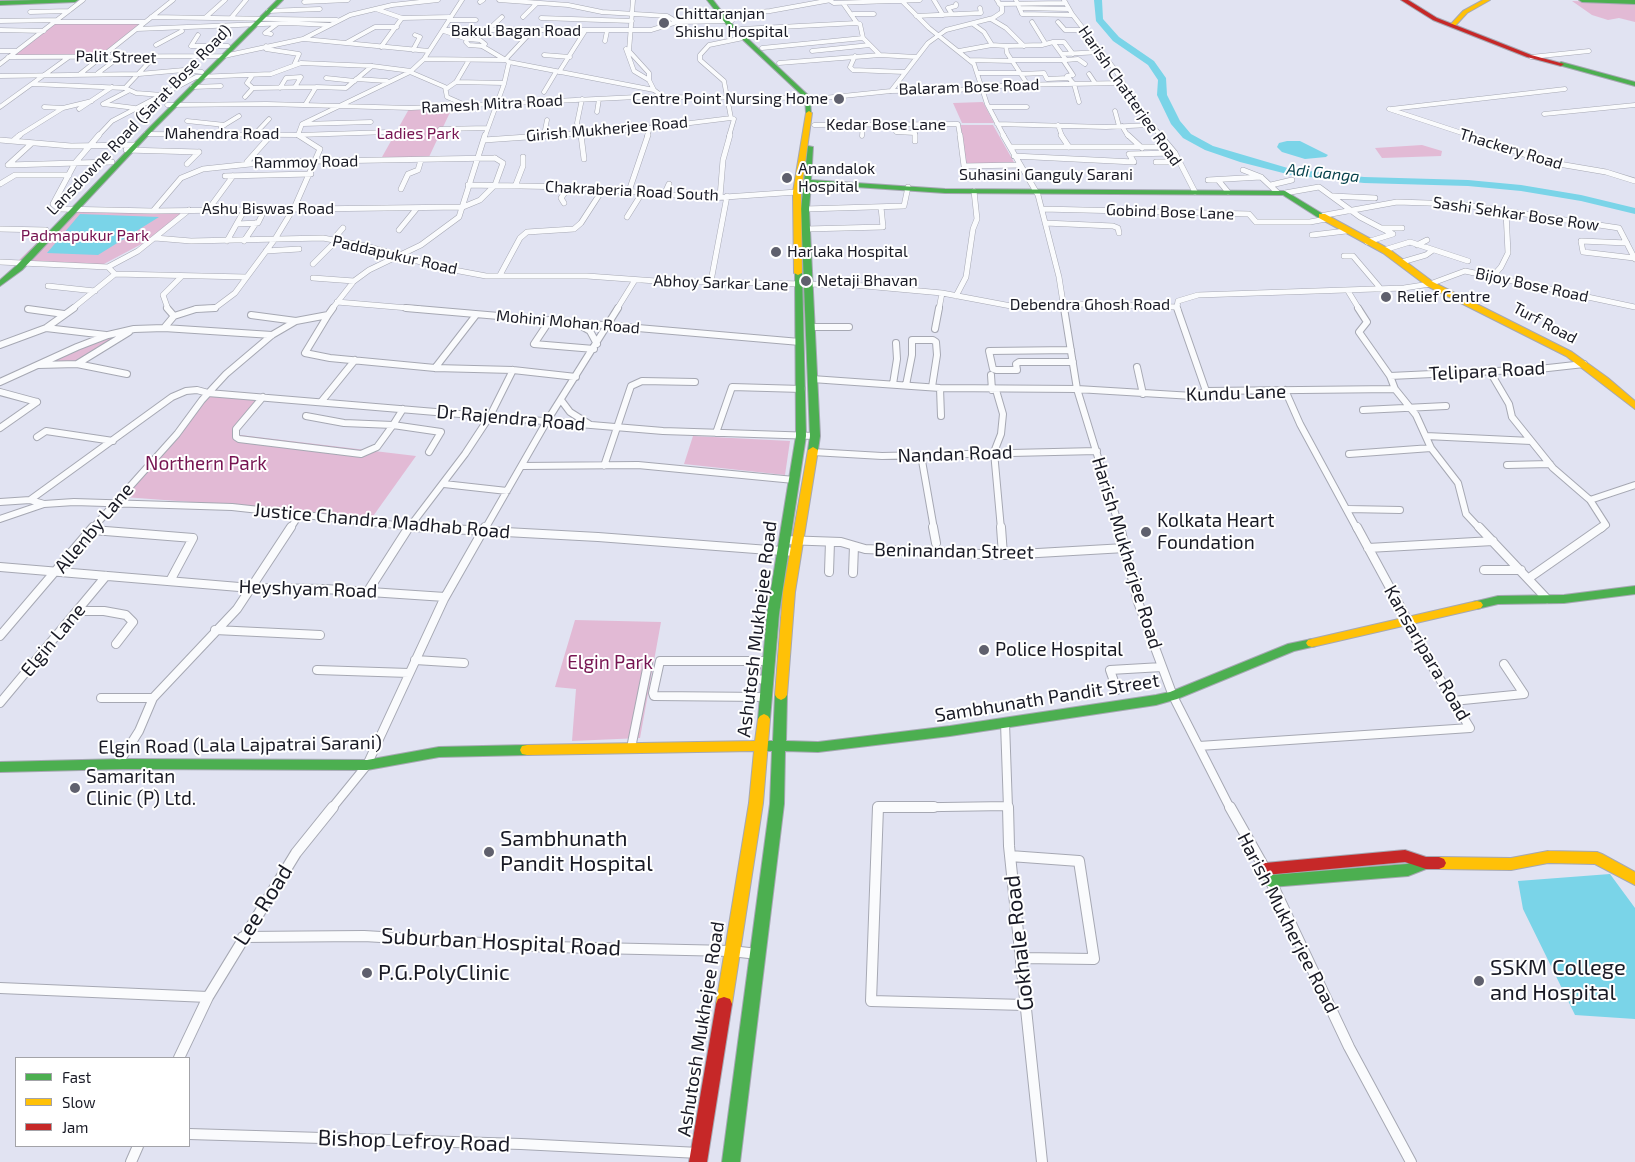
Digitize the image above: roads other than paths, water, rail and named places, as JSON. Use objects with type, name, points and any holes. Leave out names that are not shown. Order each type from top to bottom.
[{"type":"main road","points":[[0,3],[75,0]]},
{"type":"main road","points":[[258,19],[274,0]]},
{"type":"main road","name":"Lansdowne Road (Sarat Bose Road)","points":[[0,284],[129,148],[146,134],[168,102],[198,78],[280,0]]},
{"type":"main road","points":[[710,0],[742,34],[812,98]]},
{"type":"main road","points":[[718,0],[729,19]]},
{"type":"main road","points":[[1404,0],[1424,14],[1531,57],[1635,84]]},
{"type":"main road","points":[[1450,24],[1465,12],[1487,0]]},
{"type":"main road","points":[[1582,0],[1635,2]]},
{"type":"main road","points":[[742,34],[779,63],[812,98]]},
{"type":"main road","name":"Ashutosh Mukhejee Road","points":[[731,1162],[777,804],[786,620],[796,547],[813,452],[814,436],[809,327],[802,285],[806,229],[802,188],[818,112],[812,98]]},
{"type":"main road","name":"Ashutosh Mukhejee Road","points":[[699,1157],[756,803],[761,746],[759,694],[767,680],[783,545],[802,436],[800,342],[802,148],[812,98]]},
{"type":"main road","points":[[0,275],[20,263],[46,230],[70,209],[112,162],[129,148],[168,102]]},
{"type":"main road","name":"Suhasini Ganguly Sarani","points":[[802,188],[908,187],[974,191],[1195,192],[1278,190]]},
{"type":"main road","name":"Turf Road","points":[[1278,190],[1346,231],[1384,250],[1430,284],[1522,328],[1569,354],[1635,406]]},
{"type":"main road","name":"Sambhunath Pandit Street","points":[[780,746],[818,747],[1005,723],[1173,696],[1292,647],[1498,600],[1547,599],[1635,590]]},
{"type":"main road","name":"Elgin Road (Lala Lajpatrai Sarani)","points":[[0,767],[118,764],[368,765],[440,752],[780,746]]},
{"type":"main road","points":[[1265,869],[1405,856],[1426,863],[1511,864],[1548,857],[1597,858],[1635,880]]},
{"type":"main road","points":[[1271,881],[1408,870],[1426,863]]},
{"type":"street","points":[[1,63],[83,0]]},
{"type":"street","points":[[80,74],[173,0]]},
{"type":"street","points":[[206,17],[225,0]]},
{"type":"street","points":[[231,18],[246,0]]},
{"type":"street","points":[[304,2],[348,0]]},
{"type":"street","points":[[198,35],[191,43],[191,46],[223,53],[302,39],[340,20],[398,2],[438,0]]},
{"type":"street","points":[[462,0],[444,30],[467,39],[466,42],[470,45],[482,46],[507,61]]},
{"type":"street","points":[[499,0],[565,5],[602,12],[667,16],[677,22],[729,19],[830,0],[834,3],[920,0]]},
{"type":"street","points":[[551,4],[555,0]]},
{"type":"street","points":[[633,0],[632,21],[624,46],[634,71],[648,80],[654,90],[662,96]]},
{"type":"street","points":[[710,0],[718,0]]},
{"type":"street","name":"Harish Mukherjee Road","points":[[901,0],[938,36],[969,60],[977,73],[981,89],[997,124],[1012,147],[1019,165],[1036,191],[1046,223],[1064,305],[1077,389],[1125,548],[1138,602],[1173,696],[1241,829],[1265,869],[1349,1047],[1411,1162]]},
{"type":"street","points":[[934,0],[943,15]]},
{"type":"street","points":[[313,18],[325,1]]},
{"type":"street","points":[[891,90],[928,43],[946,30],[991,19],[1002,12],[998,2],[1065,1]]},
{"type":"street","name":"Harish Chatterjee Road","points":[[1065,1],[1072,15],[1101,52],[1140,112],[1175,153],[1195,192]]},
{"type":"street","points":[[500,8],[508,2]]},
{"type":"street","points":[[1016,2],[1022,14],[1072,15]]},
{"type":"street","points":[[517,31],[527,17],[523,17],[537,3]]},
{"type":"street","points":[[843,3],[853,14],[857,23],[860,24],[863,38],[880,55]]},
{"type":"street","points":[[949,9],[956,4]]},
{"type":"street","points":[[561,10],[565,5]]},
{"type":"street","points":[[376,8],[402,18],[476,20]]},
{"type":"street","points":[[916,16],[981,13],[980,8]]},
{"type":"street","points":[[1020,8],[1069,9]]},
{"type":"street","points":[[137,29],[189,28],[320,9]]},
{"type":"street","points":[[949,9],[952,14]]},
{"type":"street","points":[[949,9],[966,9]]},
{"type":"street","points":[[30,12],[69,11]]},
{"type":"street","points":[[853,14],[874,14]]},
{"type":"street","points":[[152,16],[340,20]]},
{"type":"street","points":[[488,30],[502,17]]},
{"type":"street","points":[[381,47],[402,18]]},
{"type":"street","points":[[541,18],[632,21]]},
{"type":"street","points":[[550,31],[558,18]]},
{"type":"street","points":[[258,19],[277,24],[331,25]]},
{"type":"street","points":[[991,19],[1001,24],[1024,46]]},
{"type":"street","points":[[0,22],[145,22]]},
{"type":"street","name":"Bakul Bagan Road","points":[[302,124],[410,71],[424,59],[444,30],[607,31],[662,28],[677,22]]},
{"type":"street","points":[[1032,22],[1045,43]]},
{"type":"street","points":[[1058,22],[1065,30],[1084,30]]},
{"type":"street","points":[[720,197],[723,160],[734,119],[731,118],[724,81],[700,60],[700,55],[709,45],[742,34],[857,23]]},
{"type":"street","points":[[271,34],[264,33],[277,24]]},
{"type":"street","points":[[973,24],[984,32],[992,45]]},
{"type":"street","points":[[346,44],[375,27],[396,27]]},
{"type":"street","points":[[156,45],[172,34],[189,28]]},
{"type":"street","points":[[630,29],[630,51],[649,73],[648,80]]},
{"type":"street","points":[[0,30],[44,31]]},
{"type":"street","points":[[532,31],[507,61],[504,83],[477,157],[459,217],[442,231],[400,257],[369,270],[354,281],[328,315],[305,353],[435,368],[513,370],[576,377]]},
{"type":"street","points":[[544,92],[570,57],[585,31]]},
{"type":"street","points":[[605,41],[607,31]]},
{"type":"street","points":[[412,50],[420,37],[415,35]]},
{"type":"street","points":[[762,48],[863,38]]},
{"type":"street","points":[[302,39],[429,51]]},
{"type":"street","points":[[977,73],[1044,73],[1048,79],[1073,76],[1062,54],[1053,42]]},
{"type":"street","points":[[959,51],[992,45],[1024,46],[1064,42],[1073,54]]},
{"type":"street","points":[[812,51],[870,45]]},
{"type":"street","points":[[266,46],[266,49],[299,54],[294,66]]},
{"type":"street","points":[[1006,46],[1008,56],[1028,85]]},
{"type":"street","points":[[0,51],[16,51]]},
{"type":"street","points":[[1531,57],[1589,51]]},
{"type":"street","points":[[1062,54],[1101,52]]},
{"type":"street","name":"Palit Street","points":[[0,56],[153,58],[223,53]]},
{"type":"street","points":[[448,59],[451,54]]},
{"type":"street","points":[[544,55],[570,57]]},
{"type":"street","points":[[779,63],[855,56],[916,57]]},
{"type":"street","points":[[855,56],[850,67],[853,70],[904,72]]},
{"type":"street","points":[[965,56],[1008,56]]},
{"type":"street","points":[[0,106],[69,57]]},
{"type":"street","points":[[98,73],[118,58]]},
{"type":"street","points":[[135,108],[103,104],[126,90],[153,58]]},
{"type":"street","points":[[424,59],[507,61],[654,90]]},
{"type":"street","points":[[969,60],[1078,59],[1085,64]]},
{"type":"street","points":[[446,89],[456,82],[469,60]]},
{"type":"street","points":[[198,78],[278,73],[294,66],[310,63],[372,66],[410,71],[442,85],[446,89],[448,97],[468,105]]},
{"type":"street","points":[[336,69],[341,64]]},
{"type":"street","points":[[252,76],[247,83],[253,88],[316,87],[341,89],[350,86],[372,66]]},
{"type":"street","points":[[0,76],[98,73],[139,74],[174,70],[221,86]]},
{"type":"street","points":[[331,73],[326,78],[389,82]]},
{"type":"street","points":[[1089,74],[1095,84]]},
{"type":"street","points":[[280,88],[286,78],[301,77],[295,87]]},
{"type":"street","points":[[1068,78],[1074,84],[1080,102]]},
{"type":"street","points":[[456,82],[504,83]]},
{"type":"street","name":"Balaram Bose Road","points":[[812,98],[891,90],[981,89],[1028,85],[1122,83]]},
{"type":"street","name":"Ramesh Mitra Road","points":[[33,84],[112,87],[168,102],[411,108],[662,96],[812,98]]},
{"type":"street","points":[[78,109],[112,87]]},
{"type":"street","points":[[305,105],[316,87]]},
{"type":"street","points":[[245,97],[253,88]]},
{"type":"street","name":"Thackery Road","points":[[1565,89],[1389,109],[1547,162],[1606,172],[1635,181]]},
{"type":"street","points":[[582,99],[577,123],[581,133],[584,159]]},
{"type":"street","points":[[597,112],[599,99]]},
{"type":"street","points":[[14,140],[28,128],[63,108],[92,101]]},
{"type":"street","points":[[70,209],[59,209],[53,204],[75,164],[89,145],[120,115],[135,108],[168,102]]},
{"type":"street","points":[[1544,114],[1635,105]]},
{"type":"street","points":[[44,107],[63,108]]},
{"type":"street","points":[[989,107],[1027,107]]},
{"type":"street","points":[[1115,111],[1120,126],[1130,139],[1143,149]]},
{"type":"street","points":[[110,113],[120,115]]},
{"type":"street","points":[[215,134],[239,116]]},
{"type":"street","name":"Girish Mukherjee Road","points":[[484,140],[650,128],[731,118]]},
{"type":"street","points":[[255,134],[270,119]]},
{"type":"street","points":[[544,135],[546,120]]},
{"type":"street","points":[[187,121],[225,125]]},
{"type":"street","points":[[164,328],[174,316],[196,309],[215,308],[235,293],[275,239],[293,210],[311,174],[320,148],[298,135],[302,124],[371,122]]},
{"type":"street","name":"Kedar Bose Lane","points":[[814,126],[958,124],[964,166],[1019,165]]},
{"type":"street","points":[[997,124],[1151,126]]},
{"type":"street","points":[[862,138],[863,125]]},
{"type":"street","points":[[1058,125],[1059,132],[1069,147]]},
{"type":"street","points":[[440,129],[488,128]]},
{"type":"street","points":[[629,191],[650,128]]},
{"type":"street","name":"Mahendra Road","points":[[146,134],[298,135],[390,132]]},
{"type":"street","points":[[896,132],[915,133],[915,141]]},
{"type":"street","points":[[247,162],[270,135]]},
{"type":"street","points":[[0,140],[199,152],[187,164]]},
{"type":"street","points":[[32,143],[8,166],[112,162]]},
{"type":"street","points":[[1012,147],[1143,149],[1170,147]]},
{"type":"street","points":[[1079,147],[1083,159]]},
{"type":"street","points":[[1014,156],[1134,162],[1129,154],[1175,153]]},
{"type":"street","points":[[516,184],[523,166],[523,157]]},
{"type":"street","name":"Rammoy Road","points":[[153,211],[181,178],[203,169],[247,162],[495,158],[503,163],[495,185]]},
{"type":"street","points":[[401,189],[408,174],[418,170],[421,160]]},
{"type":"street","points":[[1156,162],[1178,162]]},
{"type":"street","points":[[1243,170],[1260,177],[1278,190],[1319,187],[1351,211],[1393,234],[1367,242]]},
{"type":"street","points":[[224,176],[311,174]]},
{"type":"street","points":[[0,184],[15,175],[69,175]]},
{"type":"street","points":[[208,210],[233,176]]},
{"type":"street","points":[[1208,180],[1260,177]]},
{"type":"street","points":[[1218,180],[1228,192]]},
{"type":"street","points":[[1278,190],[1292,180]]},
{"type":"street","name":"Chakraberia Road South","points":[[468,185],[516,184],[664,195],[720,197],[802,188]]},
{"type":"street","points":[[664,195],[669,184]]},
{"type":"street","points":[[463,207],[480,200],[495,185]]},
{"type":"street","points":[[564,203],[562,198],[569,187]]},
{"type":"street","points":[[805,209],[904,206],[908,187]]},
{"type":"street","points":[[500,275],[520,238],[527,232],[574,229],[581,224],[603,189]]},
{"type":"street","points":[[956,296],[966,277],[973,229],[978,216],[974,191]]},
{"type":"street","points":[[627,217],[642,193]]},
{"type":"street","points":[[1356,194],[1367,209]]},
{"type":"street","points":[[1332,196],[1374,195],[1378,206]]},
{"type":"street","points":[[711,281],[727,196]]},
{"type":"street","name":"Sashi Sehkar Bose Row","points":[[1323,217],[1378,206],[1418,201],[1444,202],[1619,228],[1635,259]]},
{"type":"street","name":"Ashu Biswas Road","points":[[70,209],[153,211],[245,209],[264,211],[463,207]]},
{"type":"street","points":[[806,229],[883,227],[881,207]]},
{"type":"street","points":[[399,230],[417,208]]},
{"type":"street","name":"Gobind Bose Lane","points":[[1042,208],[1249,214],[1256,222],[1310,222],[1323,217]]},
{"type":"street","points":[[0,262],[108,267],[155,238],[190,209]]},
{"type":"street","points":[[227,241],[245,209]]},
{"type":"street","points":[[244,241],[264,211]]},
{"type":"street","points":[[1493,276],[1501,267],[1508,253],[1506,212]]},
{"type":"street","points":[[237,224],[256,223]]},
{"type":"street","points":[[1046,223],[1113,226],[1118,228],[1119,233]]},
{"type":"street","points":[[313,264],[336,241],[336,236],[343,228]]},
{"type":"street","points":[[1381,228],[1402,228]]},
{"type":"street","points":[[0,229],[46,230]]},
{"type":"street","points":[[1312,235],[1346,231]]},
{"type":"street","name":"Paddapukur Road","points":[[155,238],[191,241],[298,238],[336,241],[366,246],[400,257],[486,276],[587,276],[635,280]]},
{"type":"street","points":[[1417,245],[1427,240]]},
{"type":"street","points":[[1627,243],[1581,241],[1583,252],[1635,259]]},
{"type":"street","points":[[1384,250],[1410,242],[1468,261]]},
{"type":"street","points":[[266,251],[299,249]]},
{"type":"street","points":[[1402,262],[1420,257],[1433,250]]},
{"type":"street","points":[[1344,256],[1353,256],[1381,289]]},
{"type":"street","points":[[108,267],[115,274],[246,277]]},
{"type":"street","name":"Bijoy Bose Road","points":[[1430,284],[1438,279],[1465,271],[1635,307]]},
{"type":"street","points":[[0,345],[46,328],[115,274]]},
{"type":"street","points":[[174,316],[166,304],[163,295],[181,277]]},
{"type":"street","points":[[314,278],[354,281]]},
{"type":"street","name":"Abhoy Sarkar Lane","points":[[635,280],[802,285]]},
{"type":"street","name":"Lee Road","points":[[179,1057],[208,997],[243,936],[296,853],[368,765],[408,673],[445,597],[547,421],[635,280]]},
{"type":"street","name":"Debendra Ghosh Road","points":[[802,285],[854,285],[942,293],[1011,306],[1177,307],[1178,301],[1198,295],[1348,291],[1404,288],[1430,284]]},
{"type":"street","points":[[48,286],[95,291]]},
{"type":"street","points":[[1348,291],[1367,322],[1359,332],[1390,376],[1395,389],[1410,407],[1432,448],[1458,483],[1466,514],[1547,599]]},
{"type":"street","points":[[935,329],[942,293]]},
{"type":"street","name":"Mohini Mohan Road","points":[[337,302],[800,342]]},
{"type":"street","points":[[1177,307],[1206,391]]},
{"type":"street","points":[[28,309],[64,314]]},
{"type":"street","points":[[251,315],[296,321],[328,315]]},
{"type":"street","points":[[435,368],[476,315]]},
{"type":"street","points":[[550,320],[534,344],[595,346],[590,331],[574,322]]},
{"type":"street","name":"Allenby Lane","points":[[0,636],[115,505],[148,464],[177,434],[208,393],[226,374],[272,335],[296,321]]},
{"type":"street","points":[[809,327],[849,327]]},
{"type":"street","points":[[46,328],[108,335]]},
{"type":"street","points":[[0,382],[108,335],[134,329],[164,328],[272,335]]},
{"type":"street","points":[[77,364],[134,329]]},
{"type":"street","points":[[906,385],[912,340],[933,340],[936,342],[937,355],[932,387]]},
{"type":"street","points":[[893,384],[897,359],[896,343]]},
{"type":"street","points":[[1071,351],[989,351],[992,369],[996,370],[1017,370],[1016,364],[1019,362],[1073,362]]},
{"type":"street","points":[[1064,358],[1063,352],[1071,351]]},
{"type":"street","points":[[321,402],[355,360]]},
{"type":"street","points":[[38,365],[77,364],[127,374]]},
{"type":"street","name":"Telipara Road","points":[[1390,376],[1539,369],[1584,364]]},
{"type":"street","points":[[1137,367],[1143,394]]},
{"type":"street","points":[[368,591],[409,527],[444,484],[490,416],[513,370]]},
{"type":"street","points":[[1489,370],[1509,404],[1512,416],[1550,464],[1590,500],[1606,525],[1529,578]]},
{"type":"street","points":[[991,375],[994,390],[1003,414],[1001,434],[994,452],[998,479],[1003,554]]},
{"type":"street","name":"Kundu Lane","points":[[812,379],[940,388],[994,390],[1077,389],[1193,396],[1206,391],[1395,389]]},
{"type":"street","points":[[604,466],[631,386],[635,383],[695,382]]},
{"type":"street","points":[[716,433],[725,402],[732,387],[802,389]]},
{"type":"street","points":[[940,388],[941,416]]},
{"type":"street","name":"Dr Rajendra Road","points":[[30,500],[172,397],[186,391],[197,390],[208,393],[618,428],[814,436]]},
{"type":"street","name":"Kansaripara Road","points":[[1199,746],[1470,728],[1416,640],[1408,621],[1300,424],[1285,390]]},
{"type":"street","points":[[0,428],[37,402],[2,394]]},
{"type":"street","points":[[263,397],[236,429],[236,437],[239,439],[362,454],[377,447],[403,409]]},
{"type":"street","points":[[561,400],[570,412],[591,425]]},
{"type":"street","points":[[1362,410],[1446,406]]},
{"type":"street","points":[[306,416],[344,423],[393,425],[441,432],[429,452]]},
{"type":"street","points":[[37,437],[46,431],[113,441]]},
{"type":"street","points":[[1426,436],[1531,441]]},
{"type":"street","points":[[1349,454],[1432,448]]},
{"type":"street","name":"Nandan Road","points":[[813,452],[882,456],[1096,451]]},
{"type":"street","points":[[921,455],[936,543]]},
{"type":"street","points":[[1507,464],[1550,464]]},
{"type":"street","points":[[522,466],[683,468],[794,480]]},
{"type":"street","points":[[444,484],[508,491]]},
{"type":"street","points":[[1590,500],[1635,485]]},
{"type":"street","name":"Justice Chandra Madhab Road","points":[[0,502],[30,500],[44,504],[74,502],[115,505],[223,506],[409,527],[796,547]]},
{"type":"street","points":[[0,519],[44,504]]},
{"type":"street","points":[[1348,510],[1400,510]]},
{"type":"street","points":[[118,764],[138,731],[153,698],[215,630],[238,609],[298,515]]},
{"type":"street","points":[[93,530],[193,538],[170,581]]},
{"type":"street","points":[[1368,548],[1493,541]]},
{"type":"street","points":[[829,572],[830,542]]},
{"type":"street","name":"Beninandan Street","points":[[783,545],[796,547],[830,542],[865,549],[1003,554],[1125,548]]},
{"type":"street","points":[[853,573],[854,546]]},
{"type":"street","name":"Heyshyam Road","points":[[0,567],[251,588],[368,591],[445,597]]},
{"type":"street","points":[[1484,570],[1521,570]]},
{"type":"street","name":"Elgin Lane","points":[[0,703],[106,576]]},
{"type":"street","points":[[77,611],[104,611],[126,615],[132,622],[116,644]]},
{"type":"street","points":[[215,630],[320,635]]},
{"type":"street","points":[[415,660],[464,663]]},
{"type":"street","points":[[759,694],[654,696],[658,664],[663,661],[768,661]]},
{"type":"street","points":[[631,748],[648,664]]},
{"type":"street","points":[[1453,701],[1524,694],[1504,664]]},
{"type":"street","points":[[756,666],[755,679],[767,680]]},
{"type":"street","points":[[1117,690],[1110,670],[1162,667]]},
{"type":"street","points":[[318,670],[408,673]]},
{"type":"street","points":[[101,698],[153,698]]},
{"type":"street","name":"Gokhale Road","points":[[1005,723],[1010,856],[1042,1162]]},
{"type":"street","points":[[1007,806],[878,806],[871,1001],[1025,1005]]},
{"type":"street","points":[[1010,856],[1079,860],[1094,959],[1021,958]]},
{"type":"street","name":"Suburban Hospital Road","points":[[243,936],[364,936],[550,947],[731,951],[758,954]]},
{"type":"street","points":[[0,988],[208,997]]},
{"type":"street","name":"Bishop Lefroy Road","points":[[190,1134],[521,1144],[699,1157]]},
{"type":"street","points":[[131,1162],[138,1147]]},
{"type":"water","points":[[1300,141],[1328,155],[1326,157],[1305,159],[1282,152],[1277,147],[1279,143]]},
{"type":"water","points":[[80,214],[159,217],[98,255],[47,253]]},
{"type":"water","points":[[1610,874],[1635,908],[1635,1019],[1575,1015],[1523,909],[1518,881]]},
{"type":"waterway","name":"Adi Ganga","points":[[1098,0],[1099,19],[1116,39],[1151,63],[1163,80],[1162,95],[1175,122],[1187,136],[1209,148],[1244,160],[1291,172],[1364,180],[1468,183],[1521,188],[1581,198],[1635,211]]},
{"type":"place","name":"Chittaranjan Shishu Hospital","points":[[664,23]]},
{"type":"place","name":"Centre Point Nursing Home","points":[[839,99]]},
{"type":"place","name":"Anandalok Hospital","points":[[787,178]]},
{"type":"place","name":"Harlaka Hospital","points":[[776,252]]},
{"type":"place","name":"Netaji Bhavan","points":[[806,281]]},
{"type":"place","name":"Relief Centre","points":[[1386,297]]},
{"type":"place","name":"Kolkata Heart Foundation","points":[[1146,532]]},
{"type":"place","name":"Police Hospital","points":[[984,650]]},
{"type":"place","name":"Samaritan Clinic (P) Ltd.","points":[[75,788]]},
{"type":"place","name":"Sambhunath Pandit Hospital","points":[[489,852]]},
{"type":"place","name":"P.G.PolyClinic","points":[[367,973]]},
{"type":"place","name":"SSKM College and Hospital","points":[[1479,981]]},
{"type":"park label","name":"Ladies Park","points":[[418,134]]},
{"type":"park label","name":"Padmapukur Park","points":[[85,236]]},
{"type":"park label","name":"Northern Park","points":[[206,464]]},
{"type":"park label","name":"Elgin Park","points":[[610,663]]}]
